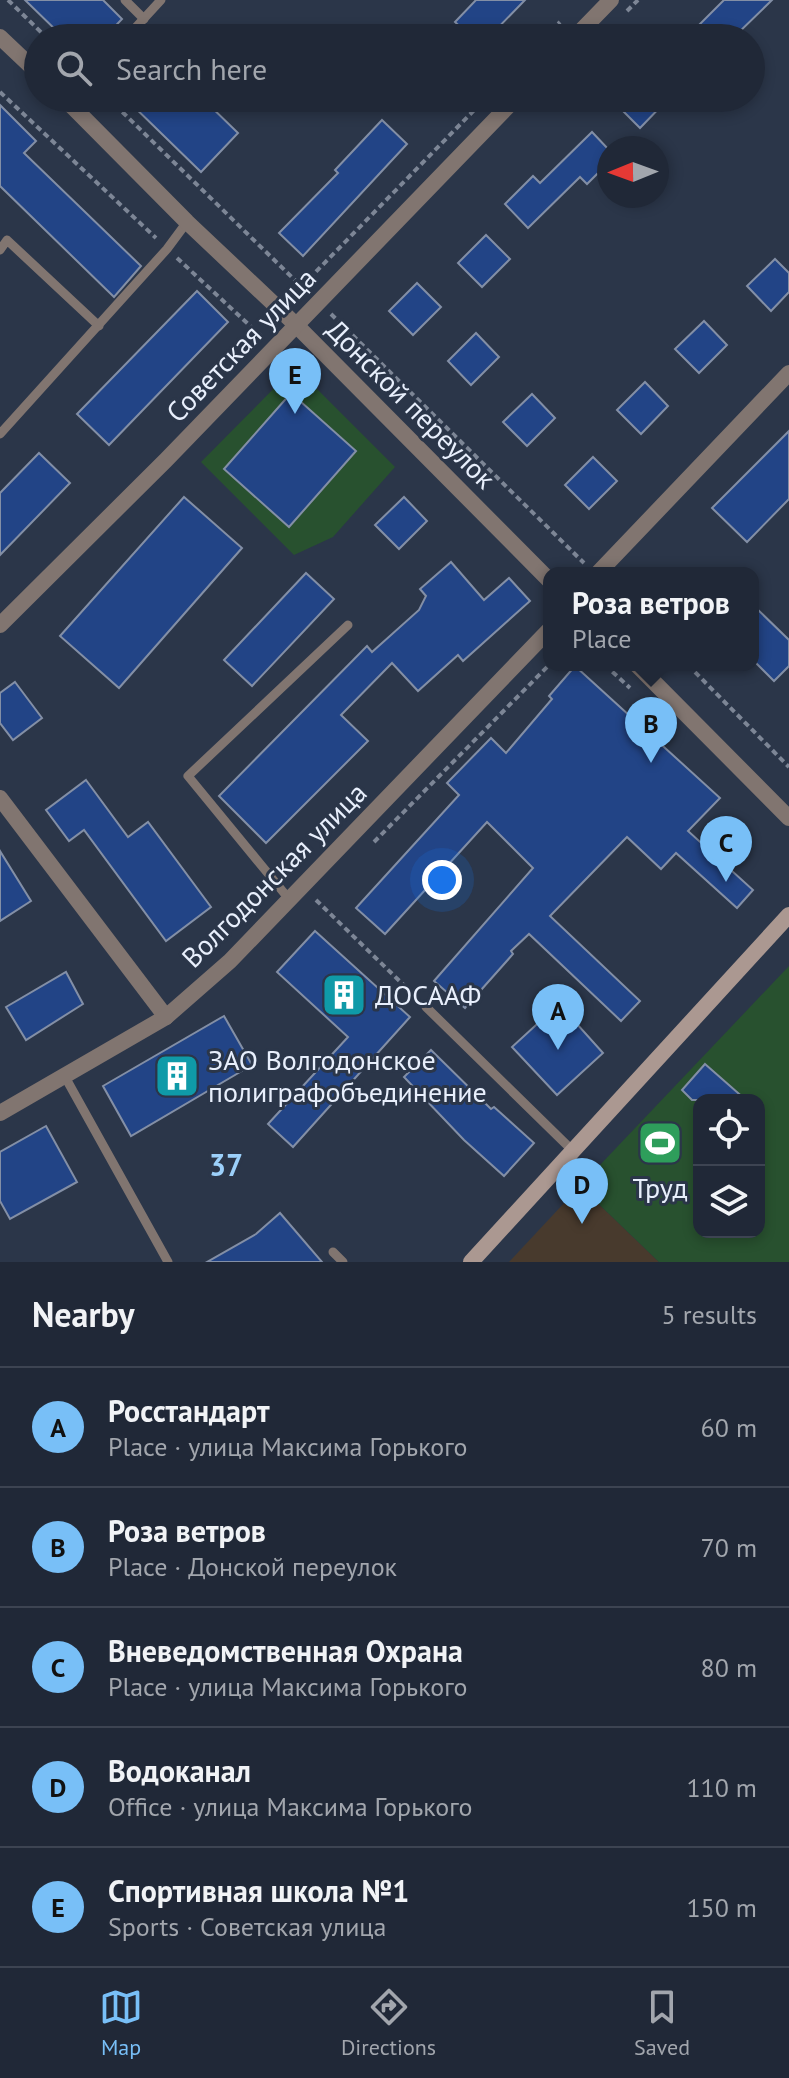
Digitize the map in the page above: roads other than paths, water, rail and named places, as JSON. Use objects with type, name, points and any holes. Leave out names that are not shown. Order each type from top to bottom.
[{"type":"street","points":[[588,24],[611,0]]},
{"type":"street","points":[[0,37],[24,60]]},
{"type":"street","name":"Донской переулок","points":[[79,112],[543,574]]},
{"type":"street","name":"Советская улица","points":[[0,625],[166,460],[502,112]]},
{"type":"street","points":[[595,567],[789,373]]},
{"type":"street","name":"Волгодонская улица","points":[[0,1113],[166,1017],[230,961],[543,636]]},
{"type":"street","points":[[643,671],[789,818]]},
{"type":"street","points":[[0,798],[166,1017]]},
{"type":"street","points":[[471,1262],[789,915]]},
{"type":"lane","points":[[125,0],[144,19]]},
{"type":"lane","points":[[139,24],[161,0]]},
{"type":"lane","points":[[0,434],[167,249],[187,222]]},
{"type":"lane","points":[[0,250],[7,240],[99,326]]},
{"type":"lane","points":[[289,899],[188,776],[348,625]]},
{"type":"lane","points":[[426,1007],[574,1152]]},
{"type":"lane","points":[[64,1075],[168,1262]]},
{"type":"lane","points":[[333,1252],[343,1262]]},
{"type":"place","name":"Спортивная школа №1","points":[[295,414]]},
{"type":"place","name":"Роза ветров","points":[[651,763]]},
{"type":"place","name":"Вневедомственная Охрана","points":[[726,882]]},
{"type":"place","name":"ДОСААФ","points":[[344,995]]},
{"type":"place","name":"Росстандарт","points":[[558,1050]]},
{"type":"place","name":"ЗАО Волгодонское полиграфобъединение","points":[[177,1076]]},
{"type":"place","name":"Труд","points":[[660,1143]]},
{"type":"place","name":"Водоканал","points":[[582,1224]]},
{"type":"district","name":"37","points":[[226,1166]]}]
